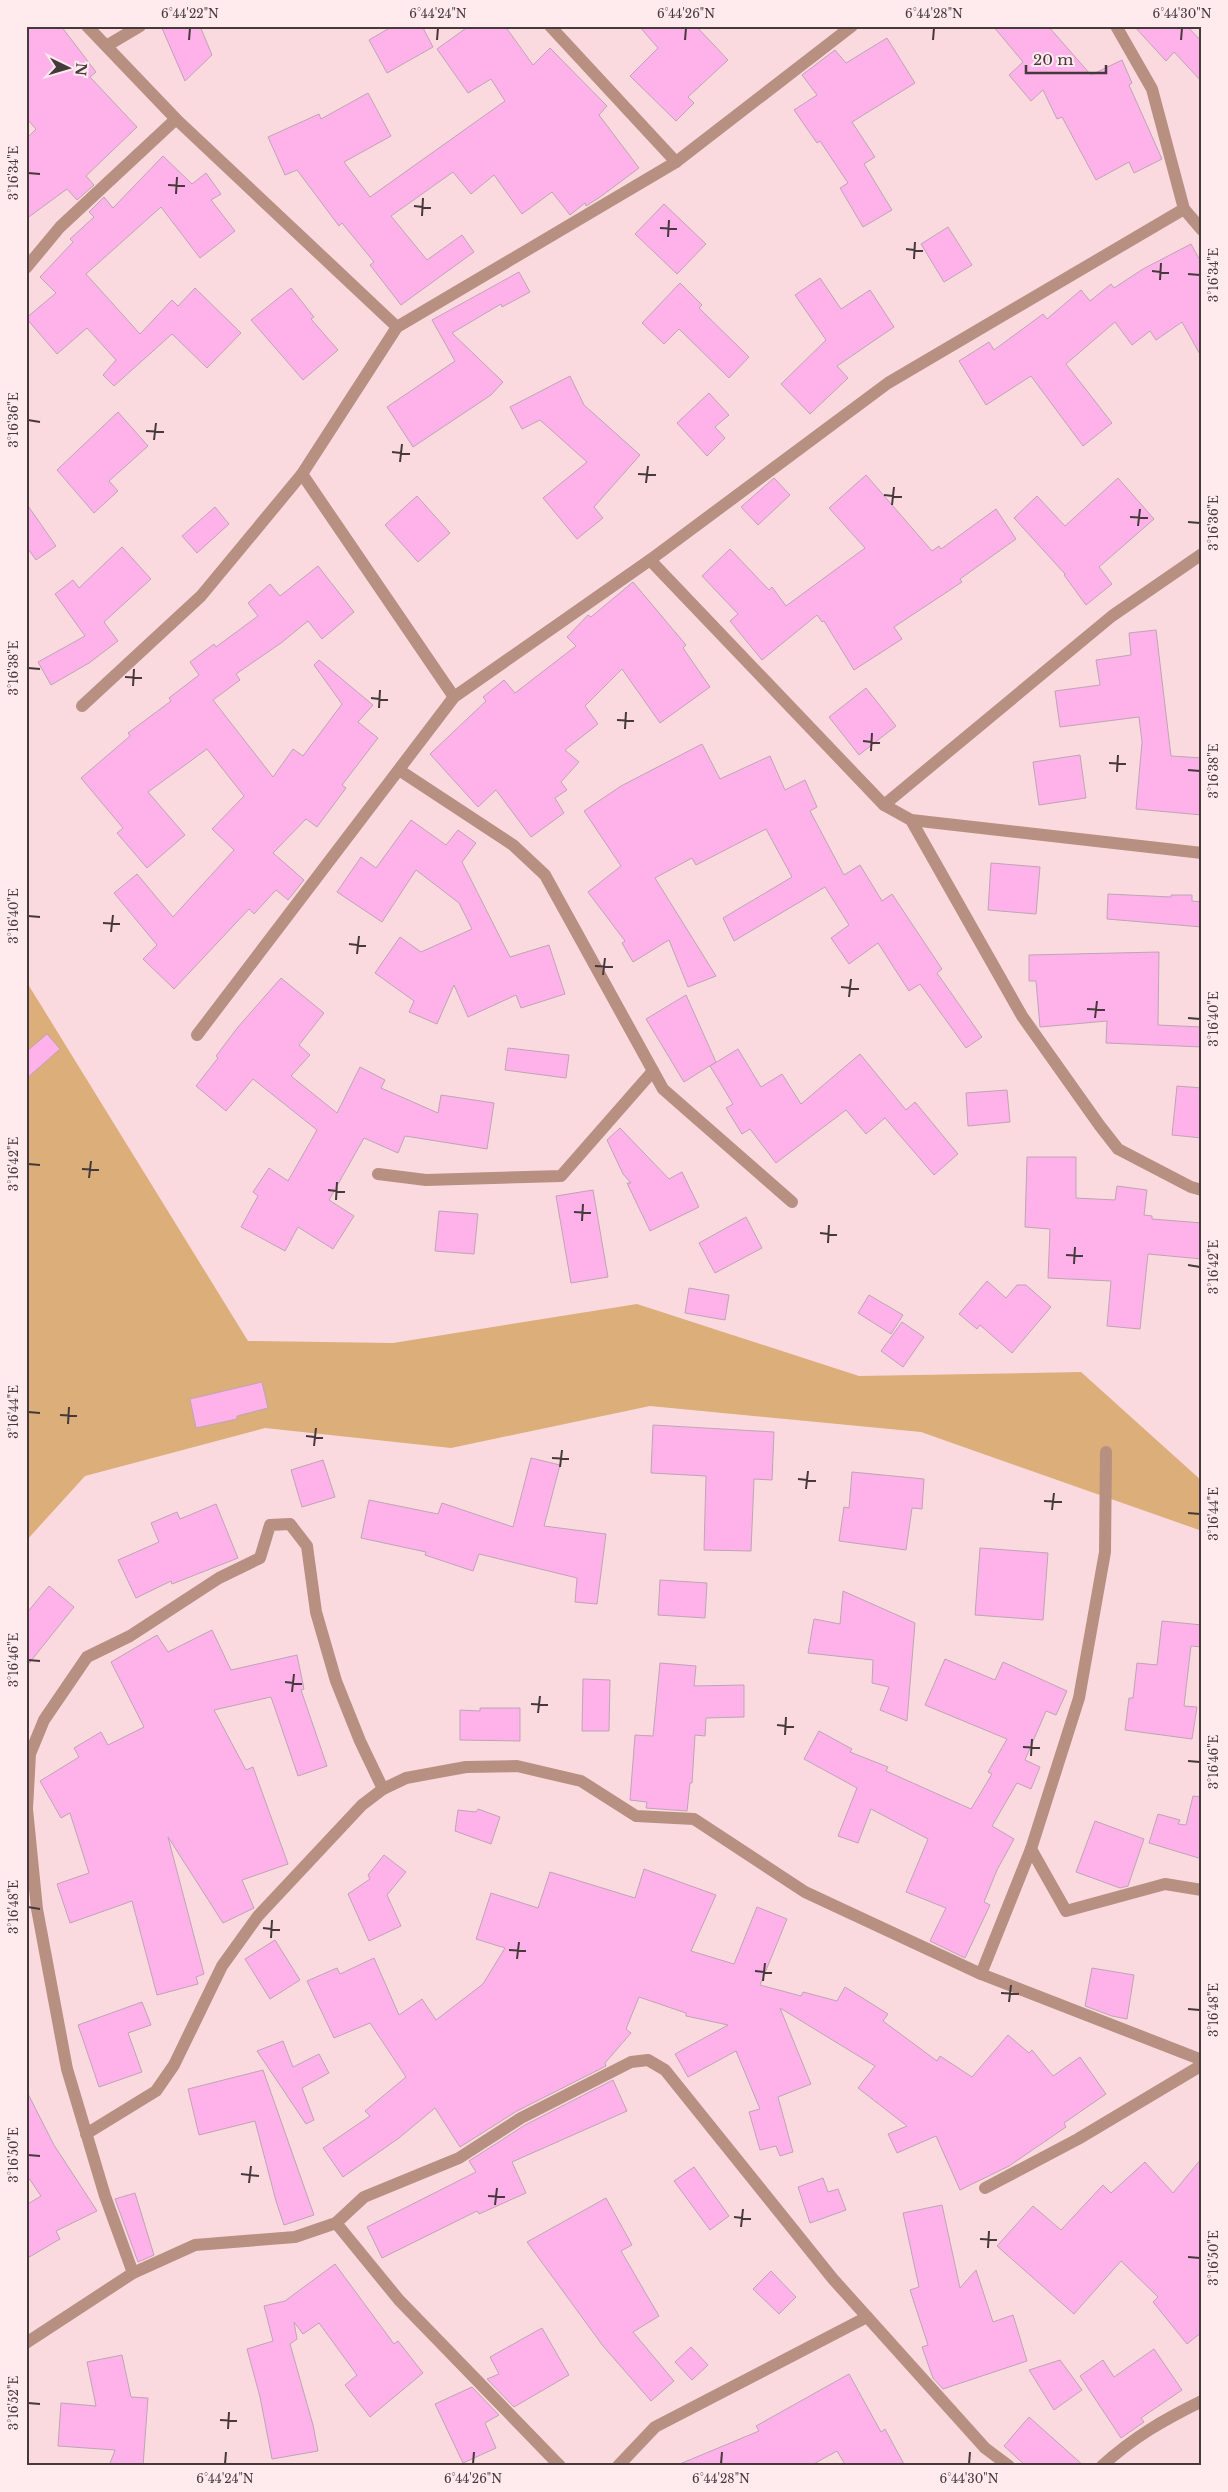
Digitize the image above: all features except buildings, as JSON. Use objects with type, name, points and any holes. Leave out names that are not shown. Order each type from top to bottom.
[{"type":"street","points":[[87,26],[108,45],[176,119],[397,327]]},
{"type":"street","points":[[108,45],[140,26]]},
{"type":"street","points":[[550,26],[676,162]]},
{"type":"street","points":[[82,706],[201,596],[302,474],[397,327],[676,162],[852,26]]},
{"type":"street","points":[[1116,26],[1152,88],[1184,209],[1202,230]]},
{"type":"street","points":[[26,268],[60,227],[176,119]]},
{"type":"street","points":[[197,1034],[454,698],[650,560],[888,384],[1184,209]]},
{"type":"street","points":[[302,474],[454,698]]},
{"type":"street","points":[[884,805],[1112,616],[1202,554]]},
{"type":"street","points":[[650,560],[884,805],[911,820],[1202,853]]},
{"type":"street","points":[[398,770],[513,845],[545,875],[663,1089],[792,1202]]},
{"type":"street","points":[[911,820],[1022,1016],[1118,1149],[1191,1187],[1202,1190]]},
{"type":"street","points":[[378,1174],[426,1180],[561,1176],[653,1071]]},
{"type":"street","points":[[981,1974],[1031,1849],[1080,1698],[1105,1552],[1106,1452]]},
{"type":"street","points":[[133,2273],[105,2196],[67,2069],[37,1909],[27,1809],[30,1754],[44,1720],[87,1658],[130,1636],[219,1578],[260,1558],[270,1526],[290,1524],[306,1546],[316,1612],[336,1681],[360,1741],[384,1789]]},
{"type":"street","points":[[86,2134],[156,2091],[174,2065],[222,1966],[258,1916],[362,1805],[384,1789],[406,1778],[466,1767],[517,1766],[581,1781],[636,1816],[694,1820],[805,1892],[981,1974],[1202,2060]]},
{"type":"street","points":[[1031,1849],[1066,1911],[1165,1884],[1202,1890]]},
{"type":"street","points":[[26,2343],[133,2273],[195,2245],[295,2237],[336,2223],[364,2197],[459,2158],[530,2114],[631,2062],[648,2060],[665,2070],[833,2279],[985,2448],[1009,2466]]},
{"type":"street","points":[[985,2188],[1078,2138],[1202,2065]]},
{"type":"street","points":[[336,2223],[400,2300],[560,2466]]},
{"type":"street","points":[[618,2466],[655,2427],[867,2317]]},
{"type":"street","points":[[1102,2466],[1125,2445],[1161,2422],[1202,2401]]},
{"type":"shaded area","points":[[26,981],[248,1341],[393,1343],[637,1304],[859,1376],[1081,1372],[1202,1481],[1202,1531],[921,1432],[650,1406],[451,1448],[265,1428],[85,1476],[26,1541]]}]
